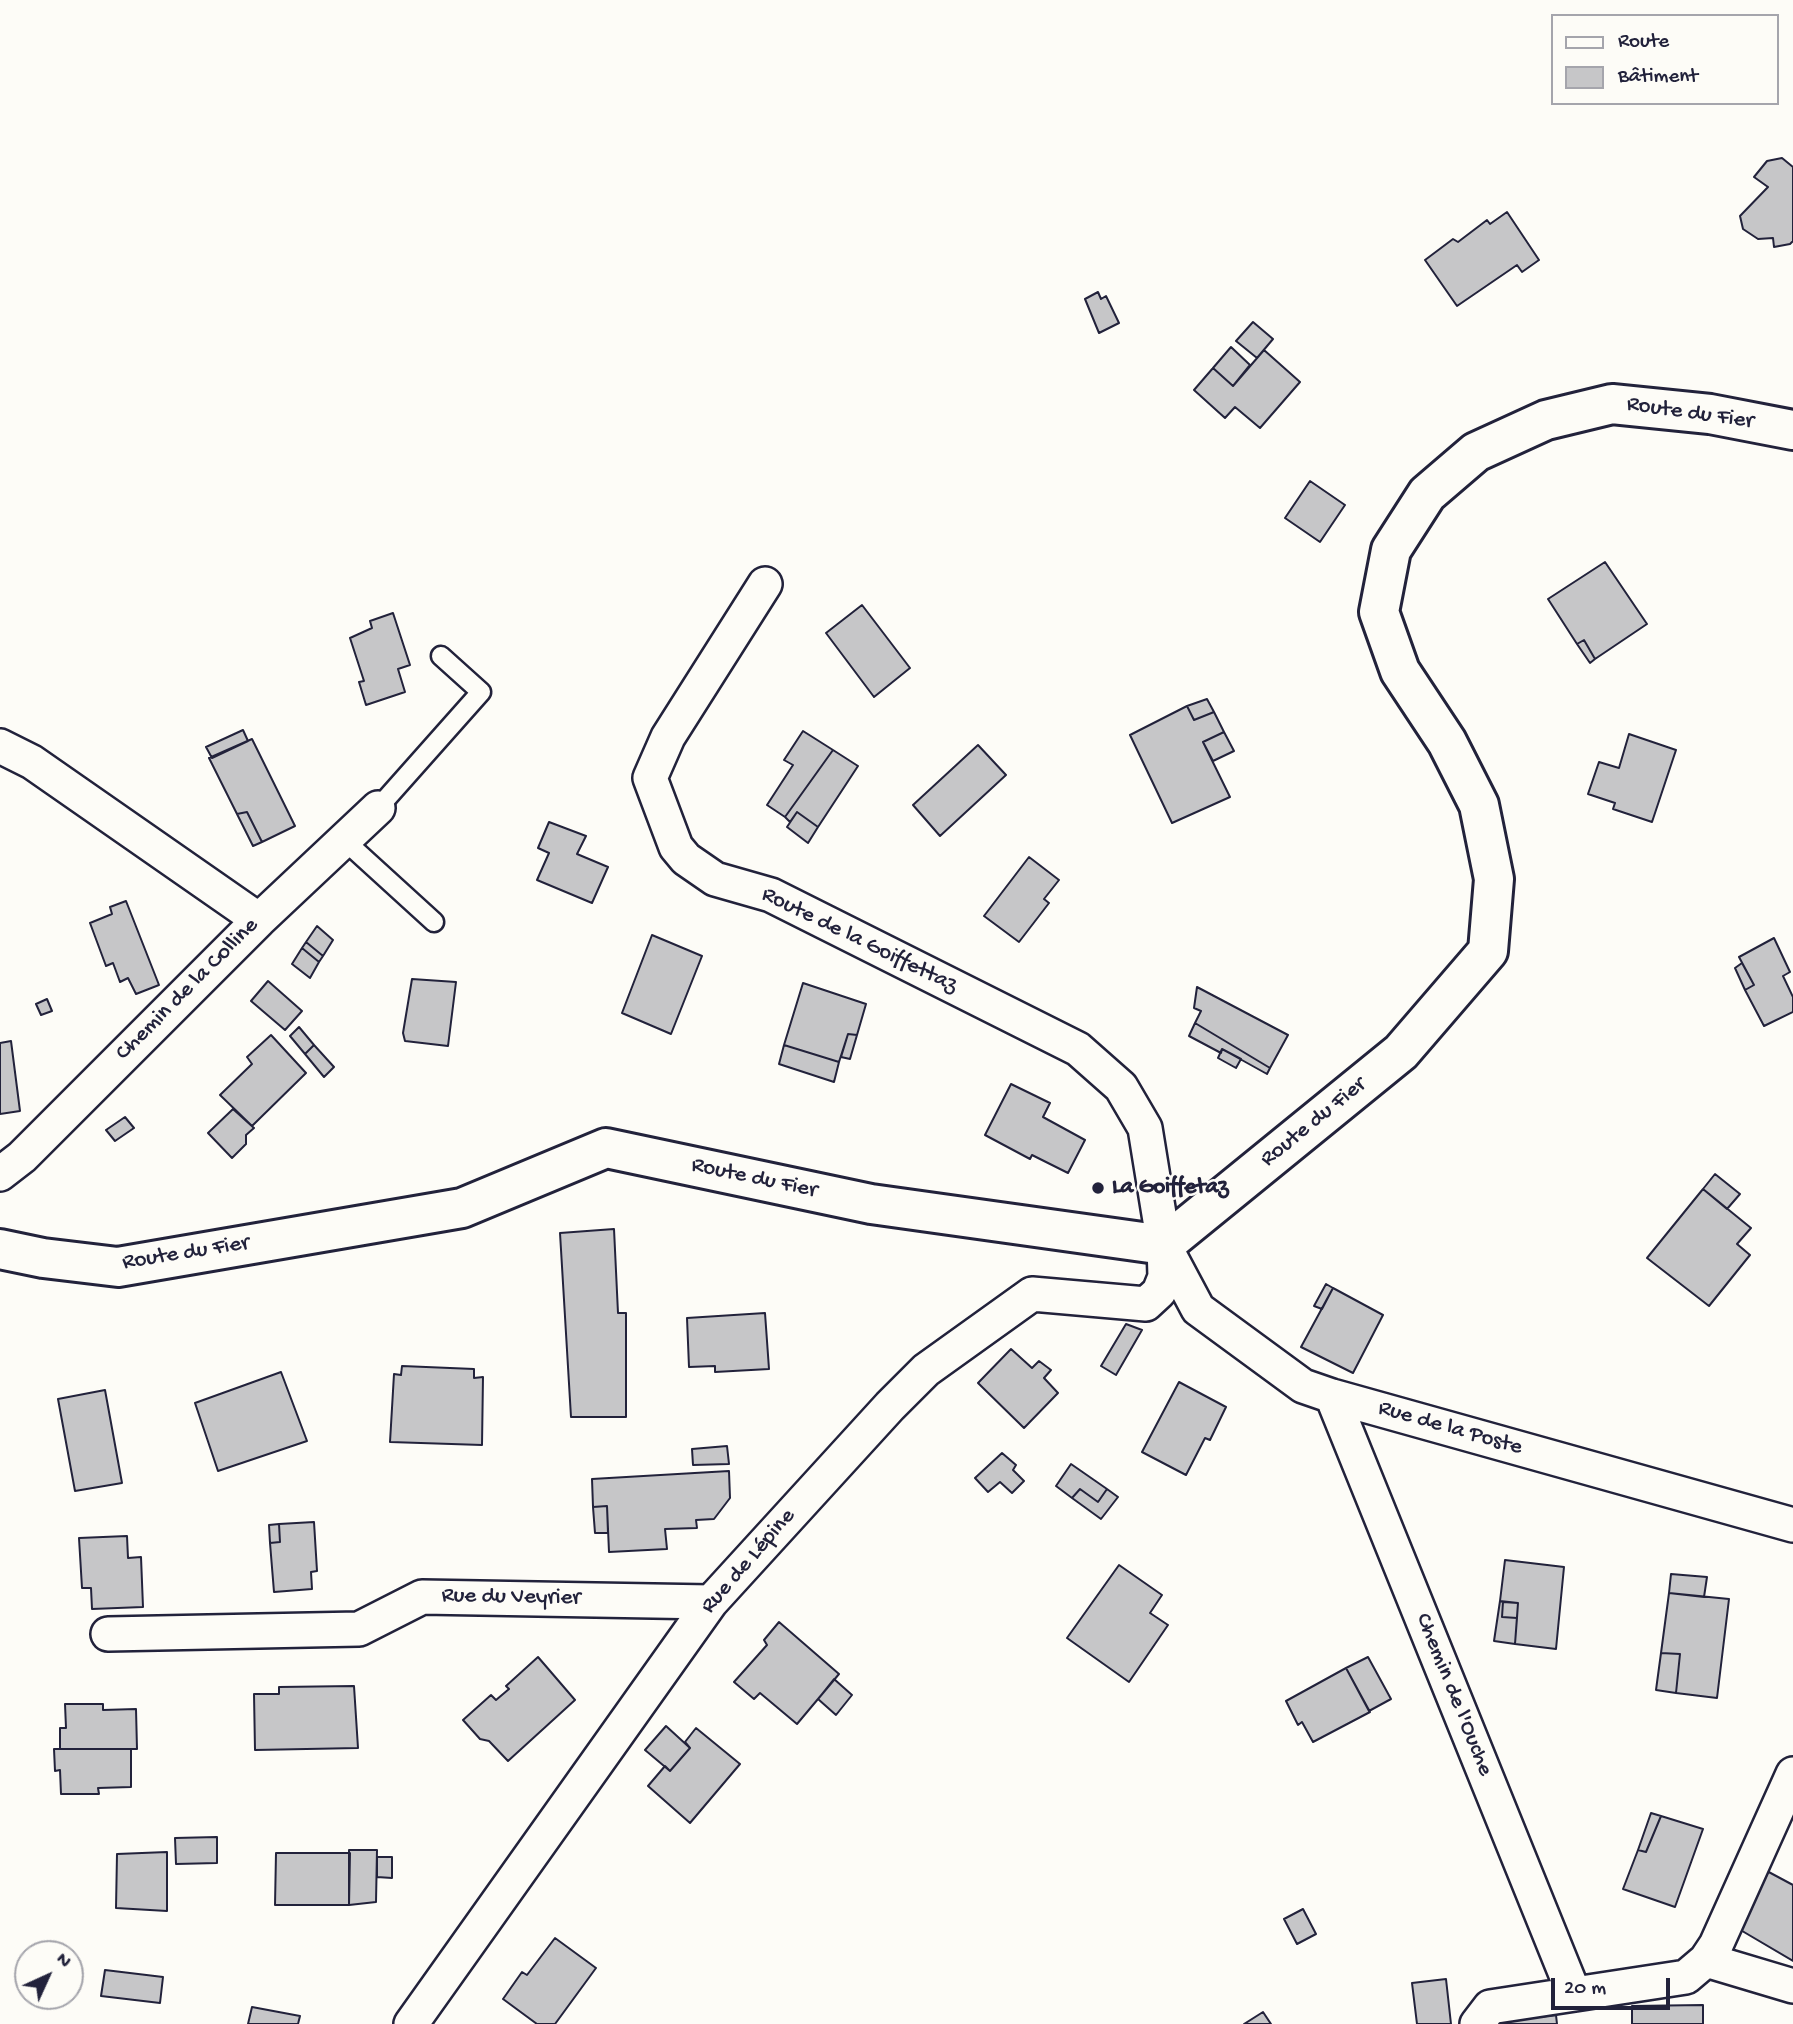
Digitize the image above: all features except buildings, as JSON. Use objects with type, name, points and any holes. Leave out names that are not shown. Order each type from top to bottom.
[{"type":"main road","name":"Route du Fier","points":[[0,1249],[43,1258],[118,1267],[462,1208],[606,1148],[871,1204],[1164,1245],[1401,1052],[1488,951],[1494,880],[1479,805],[1447,742],[1400,671],[1379,612],[1391,550],[1427,494],[1476,452],[1546,419],[1612,404],[1710,414],[1793,430]]},
{"type":"street","name":"Route de la Goiffettaz","points":[[765,584],[668,737],[650,778],[676,847],[686,859],[715,879],[771,895],[1077,1049],[1121,1087],[1145,1128],[1164,1245]]},
{"type":"street","points":[[0,746],[32,762],[259,920]]},
{"type":"street","name":"Chemin de la Colline","points":[[0,1174],[22,1157],[259,920],[378,808]]},
{"type":"street","name":"Rue de la Poste","points":[[1164,1245],[1198,1309],[1303,1386],[1793,1525]]},
{"type":"street","name":"Rue de Lépine","points":[[411,2024],[711,1602],[890,1406],[926,1370],[1032,1294],[1146,1304],[1159,1292],[1165,1277],[1164,1245]]},
{"type":"street","name":"Chemin de l'Ouche","points":[[1332,1396],[1574,1994]]},
{"type":"street","name":"Rue du Veyrier","points":[[108,1634],[359,1629],[422,1597],[711,1602]]},
{"type":"street","points":[[1478,2024],[1490,2007],[1686,1977],[1706,1960],[1716,1945],[1793,1774]]},
{"type":"street","points":[[1706,1960],[1793,1986]]},
{"type":"lane","points":[[378,808],[481,692],[442,656]]},
{"type":"lane","points":[[344,839],[434,922]]},
{"type":"place","name":"La Goiffetaz","points":[[1098,1188]]}]
